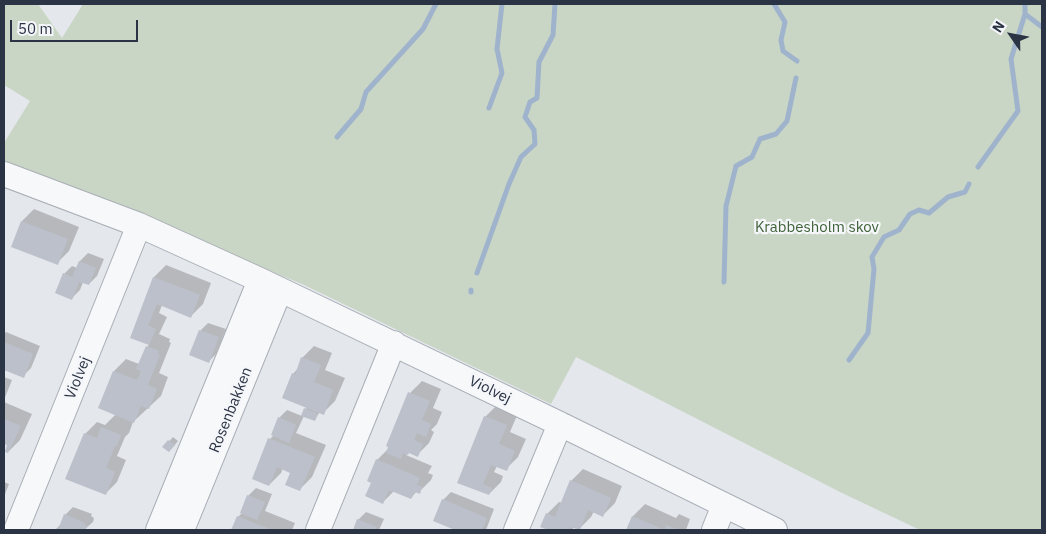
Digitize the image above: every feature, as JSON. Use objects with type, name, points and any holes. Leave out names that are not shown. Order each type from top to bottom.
[{"type":"street","name":"Violvej","points":[[4,174],[139,225],[270,285],[394,343],[775,530]]},
{"type":"street","name":"Violvej","points":[[16,530],[139,225]]},
{"type":"street","points":[[158,530],[270,285]]},
{"type":"street","name":"Rosenbakken","points":[[182,530],[270,285]]},
{"type":"street","points":[[318,530],[394,343]]},
{"type":"street","points":[[516,530],[560,424]]},
{"type":"street","points":[[714,530],[724,505]]},
{"type":"green space","name":"Krabbesholm skov","points":[[4,4],[38,4],[62,38],[83,4],[1042,4],[1042,530],[920,530],[840,492],[576,357],[551,404],[302,284],[4,164],[4,143],[30,101],[4,85]]},
{"type":"building","points":[[21,221],[68,239],[58,265],[11,247]]},
{"type":"building","points":[[79,261],[96,268],[89,285],[79,282],[72,300],[55,293],[63,273],[72,277]]},
{"type":"building","points":[[153,277],[200,295],[191,318],[157,304],[148,325],[156,329],[149,345],[130,338]]},
{"type":"building","points":[[199,330],[219,337],[209,363],[189,355]]},
{"type":"building","points":[[4,342],[33,354],[24,378],[4,370]]},
{"type":"building","points":[[146,346],[159,351],[158,355],[160,355],[148,385],[157,389],[149,409],[141,406],[134,423],[98,408],[113,371],[137,380],[141,371],[136,369]]},
{"type":"building","points":[[301,357],[321,365],[314,382],[333,390],[324,415],[282,398],[292,373],[295,375]]},
{"type":"building","points":[[408,392],[430,401],[422,420],[431,424],[426,437],[417,433],[414,440],[423,444],[418,457],[409,453],[408,455],[403,453],[401,459],[386,453],[388,447],[386,446]]},
{"type":"building","points":[[304,408],[318,414],[315,421],[301,416]]},
{"type":"building","points":[[484,416],[507,425],[499,444],[515,451],[507,471],[491,465],[483,484],[492,488],[489,495],[457,483]]},
{"type":"building","points":[[278,417],[296,425],[289,443],[271,435]]},
{"type":"building","points":[[4,419],[21,426],[8,453],[5,452],[7,445],[4,444]]},
{"type":"building","points":[[101,427],[121,435],[106,468],[115,472],[106,495],[65,479],[84,433],[97,438]]},
{"type":"building","points":[[268,438],[315,457],[300,491],[285,485],[290,473],[277,467],[269,486],[252,479]]},
{"type":"building","points":[[168,440],[175,445],[169,452],[162,447]]},
{"type":"building","points":[[376,459],[420,478],[417,485],[422,487],[420,494],[415,492],[411,499],[389,490],[383,504],[365,496],[371,483],[367,481]]},
{"type":"building","points":[[570,480],[611,498],[603,517],[588,510],[580,530],[570,527],[569,530],[548,530],[540,527],[546,513],[555,517]]},
{"type":"building","points":[[247,495],[265,502],[257,520],[240,513]]},
{"type":"building","points":[[442,499],[487,518],[482,530],[455,530],[433,521]]},
{"type":"building","points":[[64,514],[85,523],[87,526],[85,530],[58,530]]},
{"type":"building","points":[[237,516],[272,530],[231,530]]},
{"type":"building","points":[[632,516],[665,530],[626,530]]},
{"type":"building","points":[[357,519],[377,527],[375,530],[353,530]]},
{"type":"building","points":[[666,525],[678,530],[665,530]]},
{"type":"waterway","points":[[337,137],[361,109],[366,92],[423,29],[436,4]]},
{"type":"waterway","points":[[489,108],[502,73],[497,49],[502,4]]},
{"type":"waterway","points":[[477,273],[509,184],[521,157],[535,144],[534,130],[525,117],[530,102],[537,98],[539,62],[553,35],[555,4]]},
{"type":"waterway","points":[[774,4],[785,22],[781,40],[783,51],[797,61]]},
{"type":"waterway","points":[[1025,4],[1025,14],[1042,27]]},
{"type":"waterway","points":[[978,167],[1018,111],[1011,59],[1025,14]]},
{"type":"waterway","points":[[724,282],[726,206],[736,166],[752,157],[760,139],[776,134],[787,121],[796,78]]},
{"type":"waterway","points":[[849,360],[868,333],[874,269],[872,257],[884,237],[899,230],[910,214],[919,210],[929,213],[948,197],[965,192],[969,184]]}]
